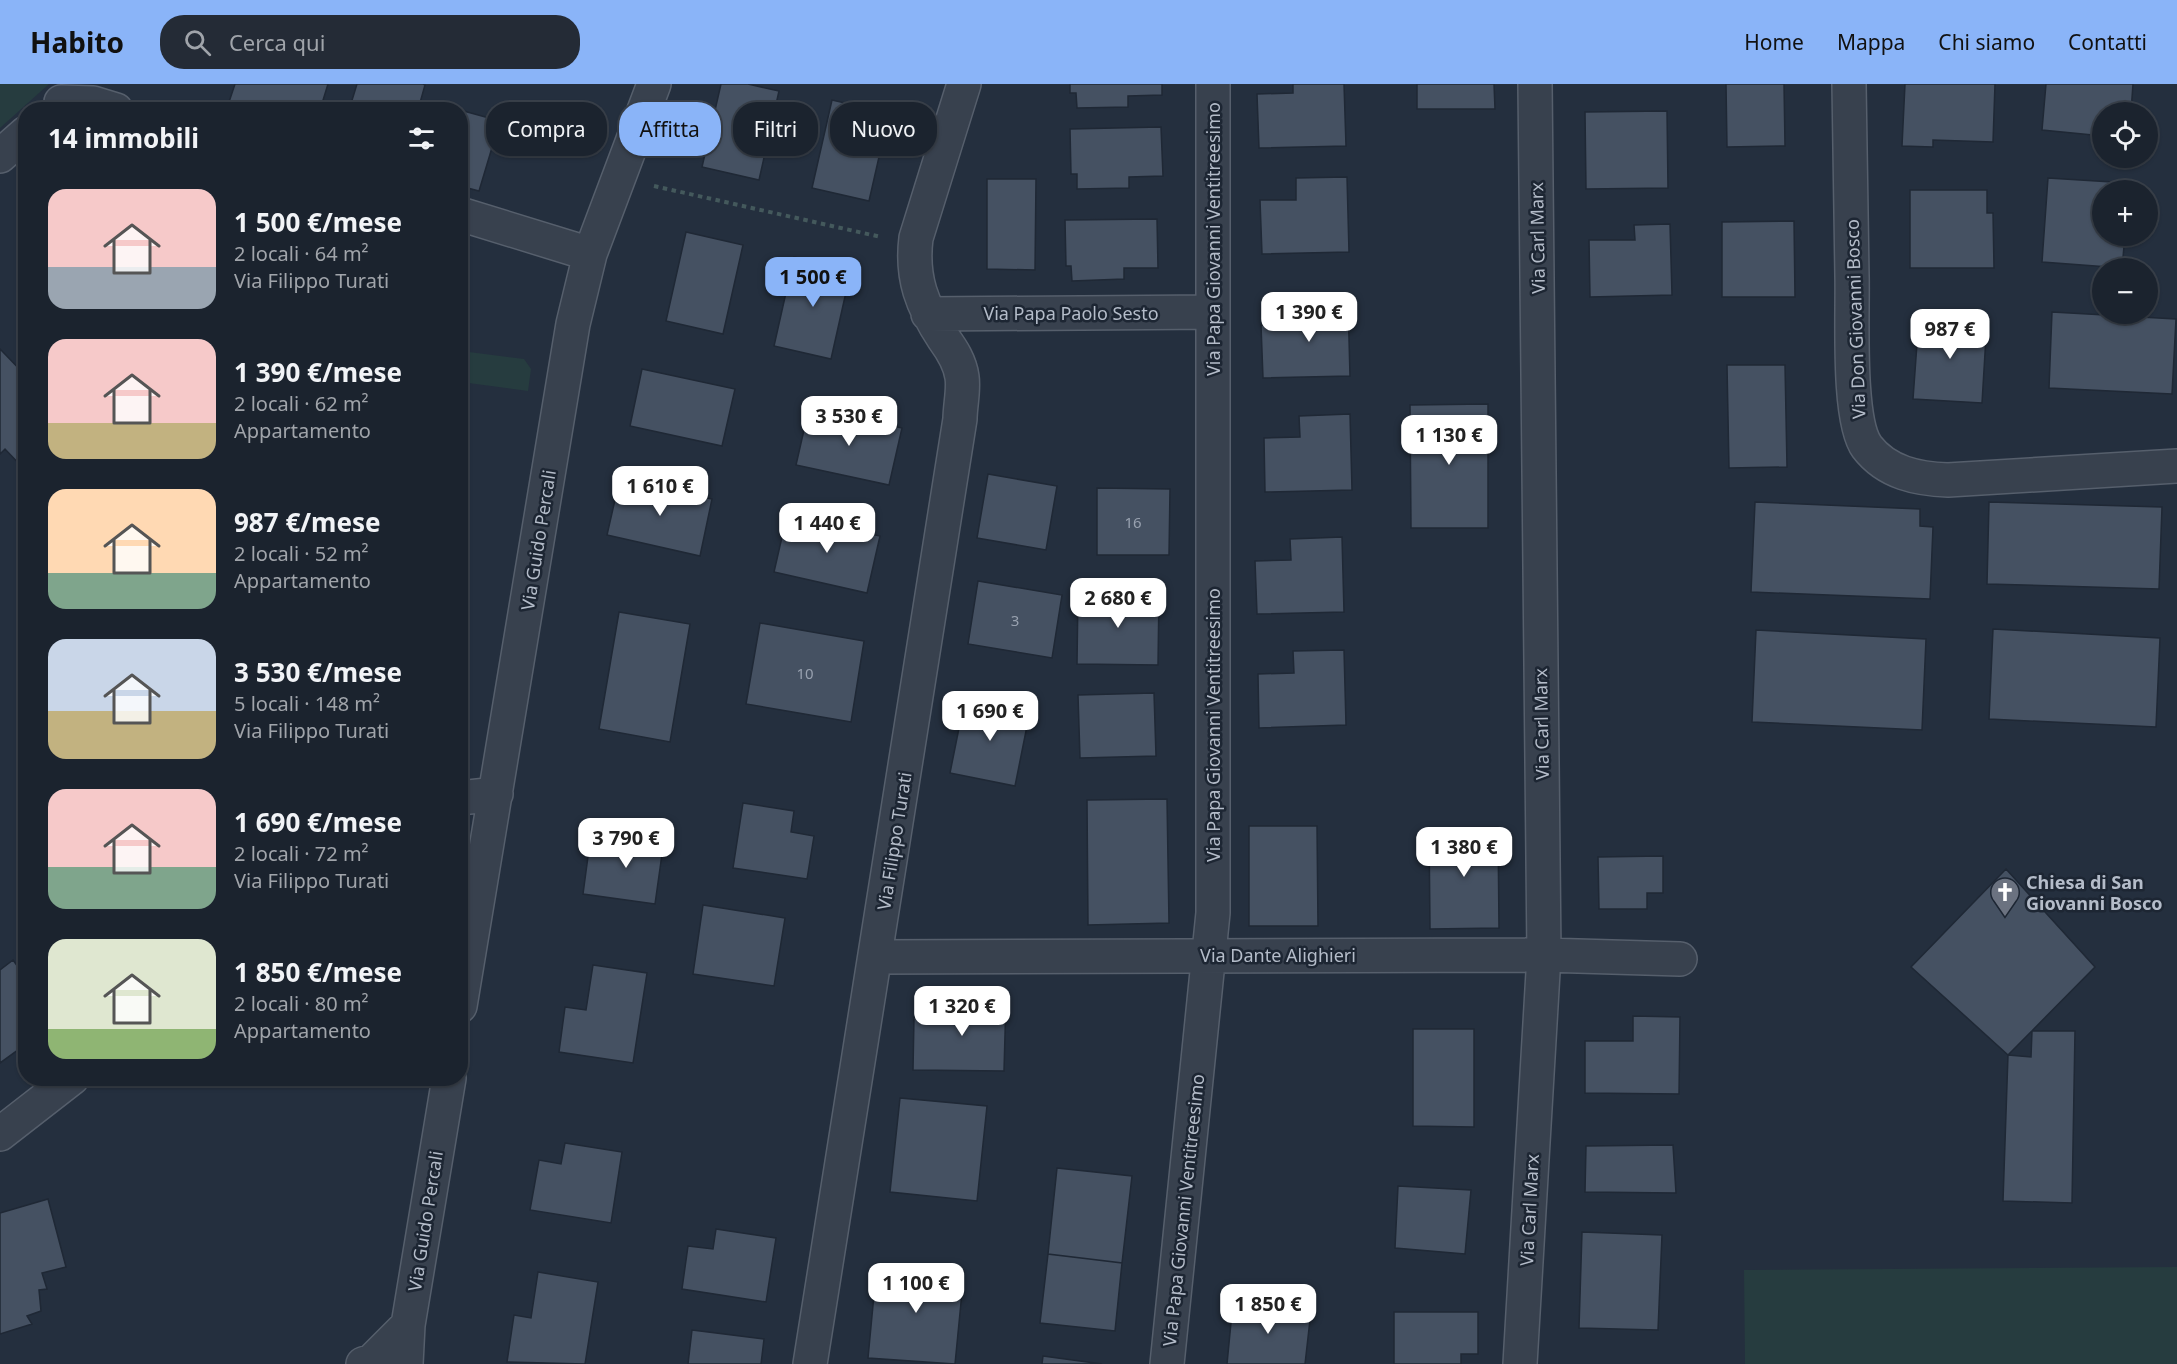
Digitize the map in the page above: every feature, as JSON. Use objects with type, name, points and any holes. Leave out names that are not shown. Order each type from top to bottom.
[{"type":"street","name":"Via Guido Percali","points":[[468,959],[573,324],[590,254],[654,84]]},
{"type":"street","name":"Via Filippo Turati","points":[[810,1364],[960,419],[962,376],[955,354],[928,314],[916,287],[913,259],[916,238],[964,84]]},
{"type":"street","name":"Via Papa Giovanni Ventitreesimo","points":[[1167,1364],[1213,913],[1214,84]]},
{"type":"street","name":"Via Carl Marx","points":[[1521,1364],[1544,955],[1534,84]]},
{"type":"street","name":"Via Don Giovanni Bosco","points":[[1849,84],[1854,379],[1860,432],[1866,446],[1890,468],[1924,480],[2177,466]]},
{"type":"street","points":[[65,98],[87,102]]},
{"type":"street","points":[[0,156],[18,140]]},
{"type":"street","points":[[468,216],[590,254]]},
{"type":"street","name":"Via Papa Paolo Sesto","points":[[928,314],[1213,312]]},
{"type":"street","points":[[468,797],[496,794]]},
{"type":"street","name":"Via Dante Alighieri","points":[[876,957],[1544,955],[1680,959]]},
{"type":"street","points":[[0,1134],[62,1086]]},
{"type":"street","name":"Via Guido Percali","points":[[406,1364],[408,1325],[447,1086]]},
{"type":"street","points":[[363,1364],[372,1361],[408,1325]]},
{"type":"path","points":[[650,185],[888,239]]},
{"type":"green space","points":[[0,84],[49,84],[29,102],[18,102],[18,112],[0,128]]},
{"type":"green space","points":[[468,352],[524,359],[531,369],[528,391],[468,383]]},
{"type":"green space","points":[[2177,1267],[2177,1364],[1745,1364],[1744,1270]]},
{"type":"building","points":[[235,84],[328,84],[322,102],[229,102]]},
{"type":"building","points":[[357,84],[425,85],[420,102],[351,102]]},
{"type":"building","points":[[721,84],[748,84],[779,91],[777,102],[733,102],[733,156],[764,156],[759,180],[702,167],[705,156],[721,156],[721,102],[717,102]]},
{"type":"building","points":[[1070,84],[1162,84],[1162,95],[1128,96],[1128,107],[1077,108],[1076,93],[1070,93]]},
{"type":"building","points":[[1293,84],[1344,84],[1346,146],[1259,148],[1257,94],[1293,93]]},
{"type":"building","points":[[1417,84],[1494,84],[1495,109],[1417,109]]},
{"type":"building","points":[[1726,84],[1784,84],[1785,146],[1727,147]]},
{"type":"building","points":[[1905,84],[1995,84],[1993,142],[1933,140],[1933,147],[1902,146]]},
{"type":"building","points":[[2046,84],[2133,84],[2132,102],[2092,102],[2092,135],[2042,130]]},
{"type":"building","points":[[830,109],[830,156],[879,156],[869,201],[812,188]]},
{"type":"building","points":[[1667,111],[1668,188],[1586,189],[1585,112]]},
{"type":"building","points":[[468,112],[486,117],[486,156],[490,156],[479,191],[468,188]]},
{"type":"building","points":[[1161,127],[1163,176],[1129,177],[1129,188],[1077,189],[1077,174],[1071,174],[1070,129]]},
{"type":"building","points":[[1347,177],[1349,252],[1262,254],[1260,200],[1296,200],[1296,178]]},
{"type":"building","points":[[2048,178],[2092,181],[2092,246],[2124,246],[2123,258],[2092,258],[2092,266],[2042,262]]},
{"type":"building","points":[[987,179],[1036,179],[1035,270],[987,269]]},
{"type":"building","points":[[1910,190],[1987,190],[1987,213],[1993,213],[1994,268],[1910,268]]},
{"type":"building","points":[[1157,219],[1158,268],[1124,268],[1124,279],[1072,281],[1071,266],[1066,266],[1065,220]]},
{"type":"building","points":[[1794,221],[1795,297],[1722,297],[1722,222]]},
{"type":"building","points":[[1670,224],[1672,295],[1590,297],[1589,240],[1635,240],[1634,225]]},
{"type":"building","points":[[686,232],[743,245],[723,334],[666,321]]},
{"type":"building","points":[[794,257],[851,270],[831,359],[774,346]]},
{"type":"building","points":[[1348,301],[1350,376],[1263,378],[1261,325],[1297,324],[1297,302]]},
{"type":"building","points":[[2052,312],[2092,314],[2092,324],[2158,324],[2158,318],[2176,319],[2172,394],[2049,388]]},
{"type":"building","points":[[1919,316],[1987,320],[1982,403],[1913,399]]},
{"type":"building","points":[[0,349],[18,368],[18,463],[5,449],[0,454]]},
{"type":"building","points":[[1727,365],[1785,365],[1787,467],[1729,468]]},
{"type":"building","points":[[642,369],[735,389],[722,446],[630,426]]},
{"type":"building","points":[[1488,404],[1488,528],[1411,528],[1410,405]]},
{"type":"building","points":[[809,408],[902,428],[889,485],[796,465]]},
{"type":"building","points":[[1350,414],[1352,490],[1265,492],[1264,438],[1300,437],[1299,416]]},
{"type":"building","points":[[988,474],[1057,486],[1046,550],[977,538]]},
{"type":"building","points":[[620,478],[712,499],[700,556],[607,535]]},
{"type":"building","points":[[1097,488],[1170,489],[1169,555],[1097,555]]},
{"type":"building","points":[[1755,502],[1920,509],[1920,526],[1933,527],[1930,599],[1751,592]]},
{"type":"building","points":[[1989,502],[2162,507],[2159,589],[1987,584]]},
{"type":"building","points":[[787,515],[880,536],[867,593],[774,572]]},
{"type":"building","points":[[1342,537],[1344,612],[1257,614],[1255,561],[1291,560],[1290,539]]},
{"type":"building","points":[[978,581],[1062,595],[1052,658],[968,644]]},
{"type":"building","points":[[1078,592],[1159,593],[1158,665],[1077,664]]},
{"type":"building","points":[[619,612],[690,624],[670,742],[599,729]]},
{"type":"building","points":[[760,623],[864,641],[851,722],[746,704]]},
{"type":"building","points":[[1993,629],[2160,638],[2156,727],[1989,719]]},
{"type":"building","points":[[1756,630],[1926,639],[1922,730],[1752,722]]},
{"type":"building","points":[[1344,650],[1346,725],[1259,728],[1258,674],[1294,673],[1293,651]]},
{"type":"building","points":[[1154,693],[1156,756],[1080,758],[1078,695]]},
{"type":"building","points":[[965,698],[1030,711],[1015,786],[950,773]]},
{"type":"building","points":[[1167,799],[1169,923],[1088,925],[1087,800]]},
{"type":"building","points":[[743,803],[794,811],[791,832],[814,836],[807,879],[733,868]]},
{"type":"building","points":[[1249,826],[1317,826],[1318,926],[1249,926]]},
{"type":"building","points":[[1498,827],[1499,928],[1430,929],[1429,828]]},
{"type":"building","points":[[613,832],[664,840],[655,904],[583,894],[589,849],[611,852]]},
{"type":"building","points":[[1663,856],[1663,893],[1647,893],[1647,909],[1599,909],[1598,857]]},
{"type":"building","name":"Chiesa di San Giovanni Bosco","points":[[2006,869],[2095,967],[2008,1055],[1911,967]]},
{"type":"building","points":[[703,905],[785,918],[774,986],[693,974]]},
{"type":"building","points":[[13,960],[18,967],[18,1050],[0,1063],[0,970]]},
{"type":"building","points":[[593,965],[647,973],[633,1063],[559,1052],[565,1007],[586,1010]]},
{"type":"building","points":[[949,998],[1006,999],[1004,1071],[913,1070],[914,1017],[948,1018]]},
{"type":"building","points":[[1633,1016],[1680,1017],[1679,1094],[1585,1093],[1585,1041],[1633,1041]]},
{"type":"building","points":[[1413,1029],[1474,1029],[1474,1127],[1413,1126]]},
{"type":"building","points":[[2032,1031],[2075,1031],[2072,1203],[2003,1201],[2008,1055],[2031,1057]]},
{"type":"building","points":[[900,1098],[987,1106],[977,1201],[890,1192]]},
{"type":"building","points":[[565,1143],[622,1152],[611,1223],[530,1210],[539,1160],[561,1164]]},
{"type":"building","points":[[1673,1145],[1676,1193],[1585,1192],[1586,1146]]},
{"type":"building","points":[[1057,1168],[1132,1176],[1122,1263],[1048,1254]]},
{"type":"building","points":[[1398,1186],[1471,1190],[1465,1254],[1395,1248]]},
{"type":"building","points":[[48,1199],[66,1267],[42,1273],[47,1289],[39,1290],[41,1311],[27,1316],[32,1324],[0,1334],[0,1213]]},
{"type":"building","points":[[716,1229],[776,1238],[766,1302],[682,1289],[688,1246],[713,1249]]},
{"type":"building","points":[[1582,1232],[1662,1235],[1658,1330],[1579,1328]]},
{"type":"building","points":[[1048,1254],[1122,1263],[1115,1331],[1040,1323]]},
{"type":"building","points":[[877,1263],[964,1272],[955,1364],[868,1358]]},
{"type":"building","points":[[538,1272],[598,1282],[585,1364],[507,1362],[514,1315],[531,1318]]},
{"type":"building","points":[[1233,1302],[1311,1311],[1305,1364],[1227,1364]]},
{"type":"building","points":[[1394,1312],[1478,1312],[1478,1354],[1461,1354],[1461,1364],[1394,1364]]},
{"type":"building","points":[[692,1330],[764,1339],[761,1364],[688,1364]]},
{"type":"building","points":[[1043,1356],[1102,1364],[1042,1364]]},
{"type":"place","name":"Chiesa di San Giovanni Bosco","points":[[2005,918]]}]
